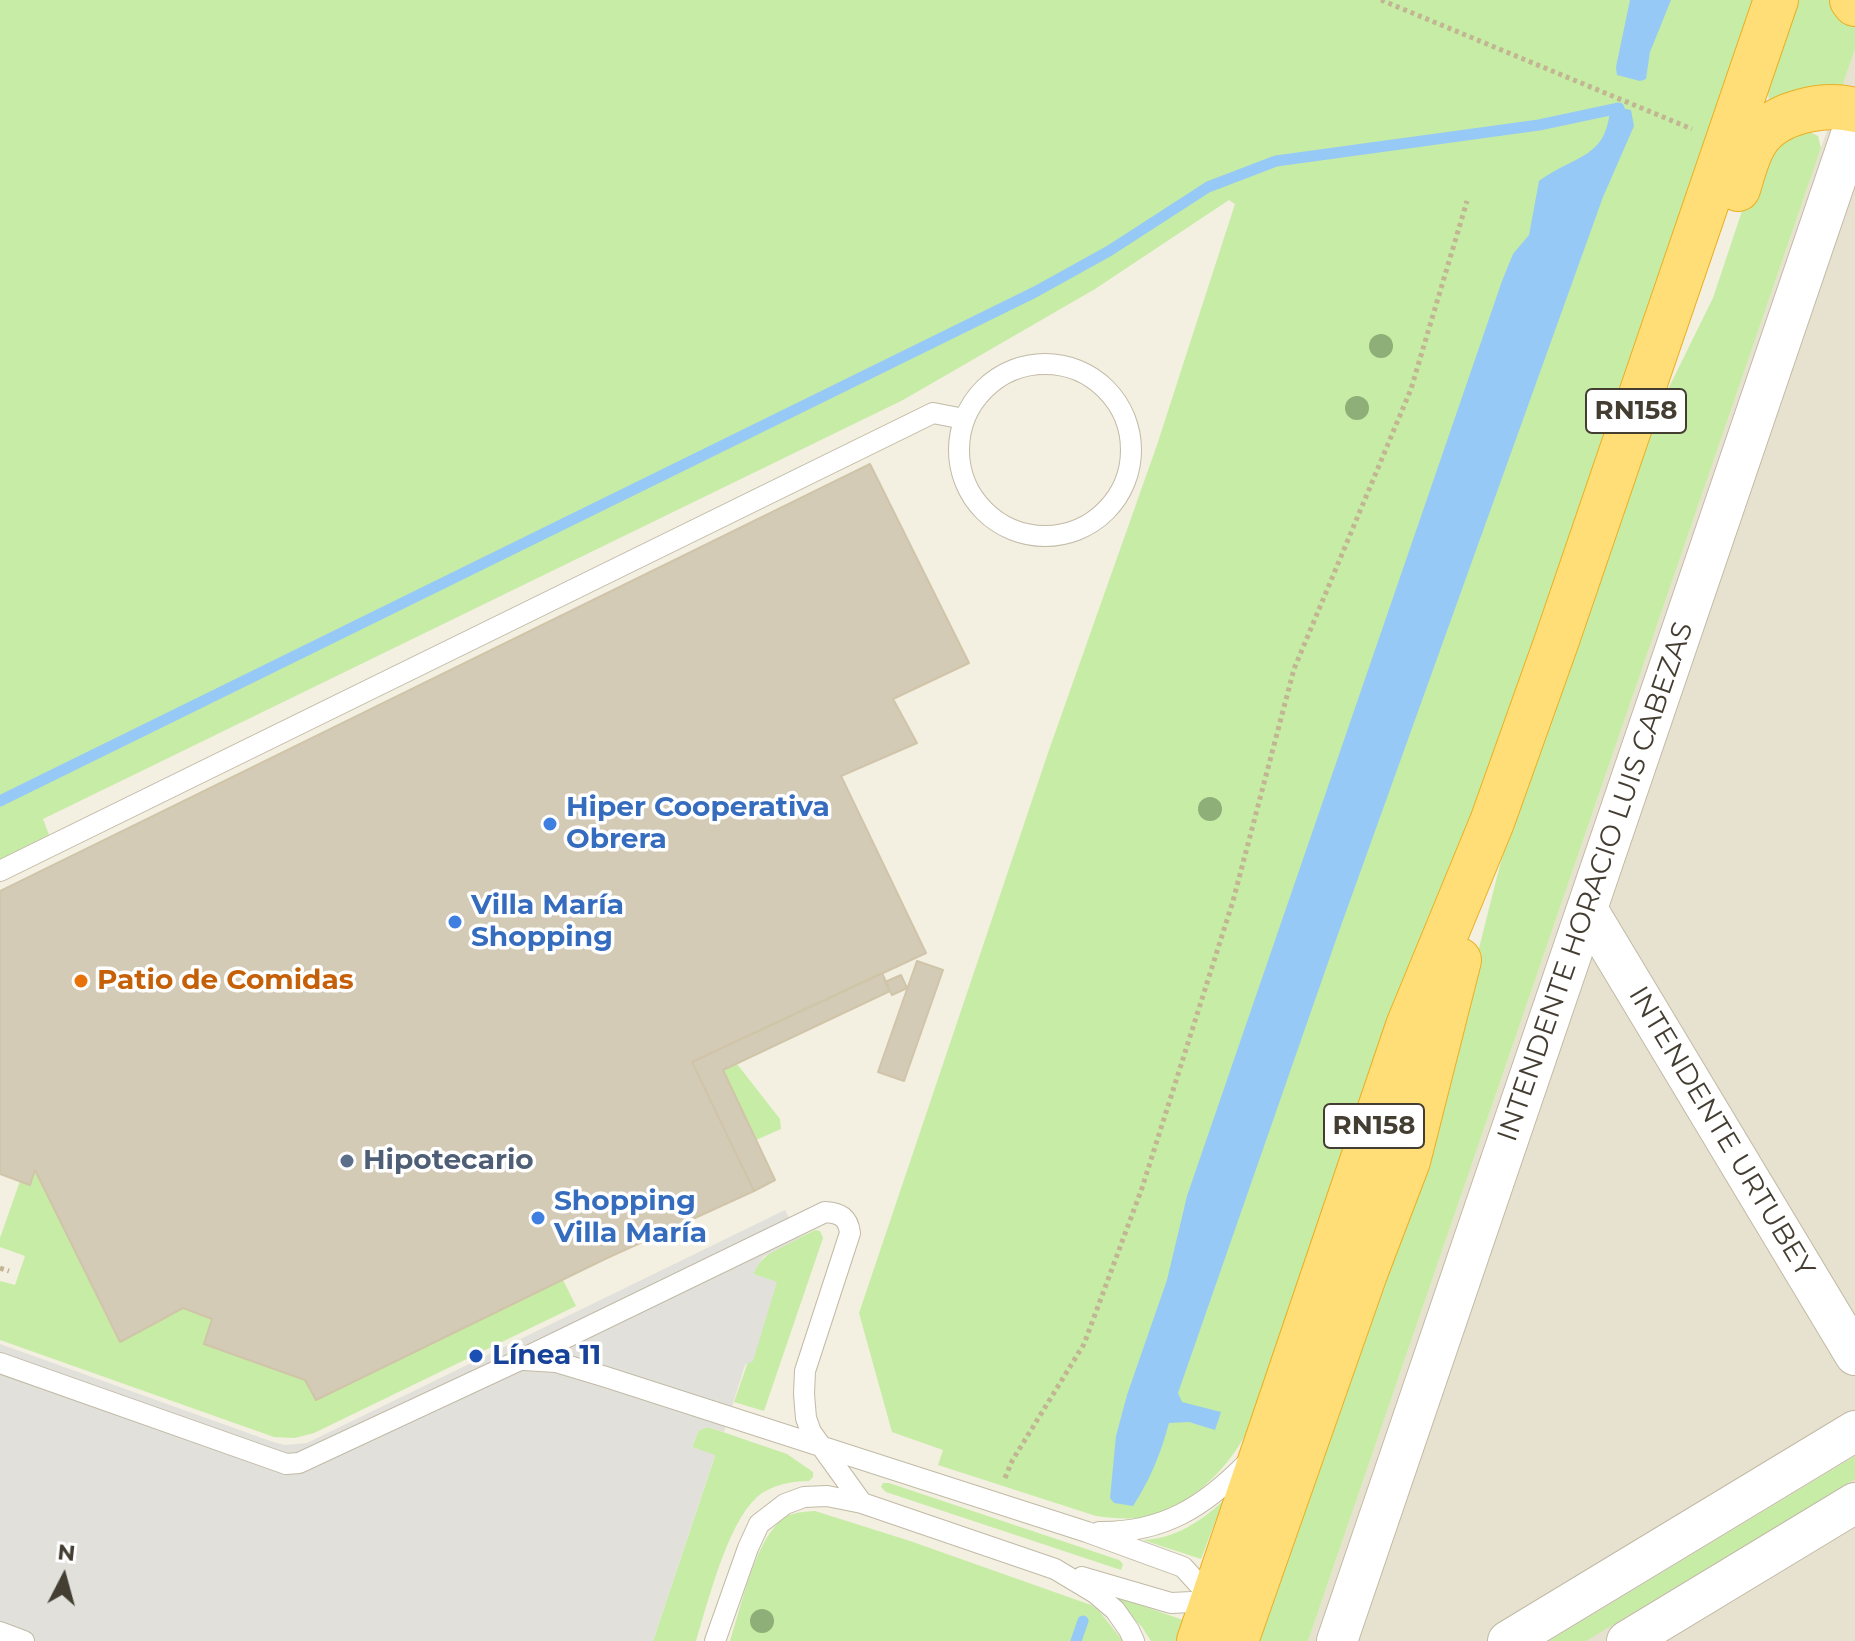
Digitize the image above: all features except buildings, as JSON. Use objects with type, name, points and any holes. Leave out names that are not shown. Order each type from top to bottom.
[{"type":"highway","name":"RN158","points":[[1232,1618],[1269,1436],[1408,1026],[1492,822],[1635,416],[1746,137],[1747,83],[1776,0]]},
{"type":"highway","points":[[1746,137],[1794,114],[1814,109],[1833,107],[1855,110]]},
{"type":"highway","name":"RN158","points":[[1199,1641],[1232,1618],[1412,1149],[1492,822]]},
{"type":"street","name":"INTENDENTE HORACIO LUIS CABEZAS","points":[[1337,1641],[1855,123]]},
{"type":"street","name":"INTENDENTE URTUBEY","points":[[1587,909],[1855,1355]]},
{"type":"street","points":[[1508,1641],[1855,1431]]},
{"type":"street","points":[[1627,1641],[1855,1503]]},
{"type":"lane","points":[[1057,364],[1084,372],[1106,389],[1123,411],[1131,438],[1130,465],[1121,491],[1104,514],[1081,528],[1067,532],[1026,534],[999,523],[977,503],[962,477],[958,448],[964,419],[979,393],[1002,375],[1029,365],[1057,364]]},
{"type":"lane","points":[[0,871],[933,413],[964,419]]},
{"type":"lane","points":[[0,1363],[286,1464],[299,1463],[825,1212],[835,1213],[844,1217],[850,1233],[805,1371],[806,1418],[821,1447],[862,1503]]},
{"type":"lane","points":[[520,1360],[556,1362],[1087,1532],[1183,1567],[1232,1618]]},
{"type":"lane","points":[[1087,1532],[1140,1530],[1167,1522],[1191,1510],[1230,1480],[1269,1436]]},
{"type":"lane","points":[[715,1641],[759,1524],[785,1504],[804,1497],[827,1496],[862,1503],[1055,1569],[1232,1618]]},
{"type":"lane","points":[[1055,1569],[1095,1593],[1115,1610],[1134,1641]]},
{"type":"lane","points":[[0,1632],[24,1641]]},
{"type":"path","points":[[1381,0],[1626,100],[1746,137]]},
{"type":"path","points":[[1002,1486],[1012,1461],[1084,1344],[1142,1188],[1233,901],[1294,669],[1411,389],[1467,201]]},
{"type":"path","points":[[0,1268],[9,1271]]},
{"type":"shaded area","points":[[1855,49],[1855,1641],[1308,1641],[1841,90]]},
{"type":"shaded area","points":[[785,1210],[800,1238],[763,1257],[753,1274],[777,1282],[753,1361],[745,1365],[724,1432],[708,1427],[699,1430],[692,1447],[715,1455],[653,1641],[0,1641],[0,1344],[273,1442],[285,1445],[307,1443]]},
{"type":"green space","points":[[0,0],[1759,0],[1458,860],[1244,1437],[1226,1463],[1203,1487],[1160,1512],[1139,1518],[1114,1518],[1096,1516],[938,1465],[943,1450],[892,1432],[859,1313],[1049,750],[1157,445],[1235,204],[1229,200],[1095,289],[903,400],[43,819],[49,835],[0,859]]},
{"type":"green space","points":[[1798,0],[1833,0],[1855,26],[1855,49],[1841,90],[1769,102],[1768,92]]},
{"type":"green space","points":[[1806,130],[1818,136],[1821,148],[1308,1641],[1254,1641],[1447,1075],[1501,861],[1646,434],[1713,298],[1753,178],[1782,138]]},
{"type":"green space","points":[[737,1064],[780,1119],[781,1129],[756,1140],[723,1070]]},
{"type":"green space","points":[[35,1170],[119,1342],[183,1308],[212,1319],[204,1344],[305,1380],[316,1400],[563,1280],[576,1306],[314,1433],[295,1438],[274,1437],[0,1340],[0,1281],[15,1285],[25,1256],[0,1247],[0,1238],[20,1181],[30,1185]]},
{"type":"green space","points":[[815,1230],[820,1231],[823,1238],[764,1411],[734,1402],[776,1282],[753,1274],[771,1253]]},
{"type":"green space","points":[[708,1427],[787,1454],[813,1472],[813,1477],[809,1481],[768,1489],[746,1509],[720,1564],[696,1641],[653,1641],[715,1456],[692,1447],[699,1430]]},
{"type":"green space","points":[[1855,1456],[1855,1479],[1586,1641],[1549,1641]]},
{"type":"green space","points":[[883,1483],[1119,1560],[1123,1564],[1121,1570],[886,1492],[881,1487]]},
{"type":"green space","points":[[1223,1501],[1201,1559],[1143,1540],[1187,1528]]},
{"type":"green space","points":[[815,1511],[1091,1605],[1123,1641],[730,1641],[749,1577],[771,1532],[788,1516]]},
{"type":"green space","points":[[1112,1595],[1183,1620],[1176,1641],[1151,1641]]},
{"type":"water","points":[[1630,0],[1671,0],[1650,52],[1646,79],[1640,81],[1617,75],[1616,67]]},
{"type":"water","points":[[1610,106],[1631,110],[1634,126],[1603,197],[1338,934],[1178,1393],[1182,1402],[1221,1412],[1215,1430],[1189,1422],[1169,1423],[1154,1466],[1133,1506],[1114,1503],[1110,1498],[1116,1436],[1167,1280],[1187,1196],[1502,281],[1513,254],[1529,235],[1539,181],[1596,146],[1608,123]]},
{"type":"waterway","points":[[0,801],[1035,292],[1109,251],[1208,187],[1276,161],[1539,125],[1619,108],[1618,113]]},
{"type":"waterway","points":[[1076,1641],[1083,1621]]},
{"type":"place","name":"Hiper Cooperativa Obrera","points":[[550,824]]},
{"type":"place","name":"Villa María Shopping","points":[[455,922]]},
{"type":"place","name":"Patio de Comidas","points":[[81,981]]},
{"type":"place","name":"Hipotecario","points":[[347,1161]]},
{"type":"place","name":"Shopping Villa María","points":[[538,1218]]},
{"type":"place","name":"Línea 11","points":[[476,1356]]}]
